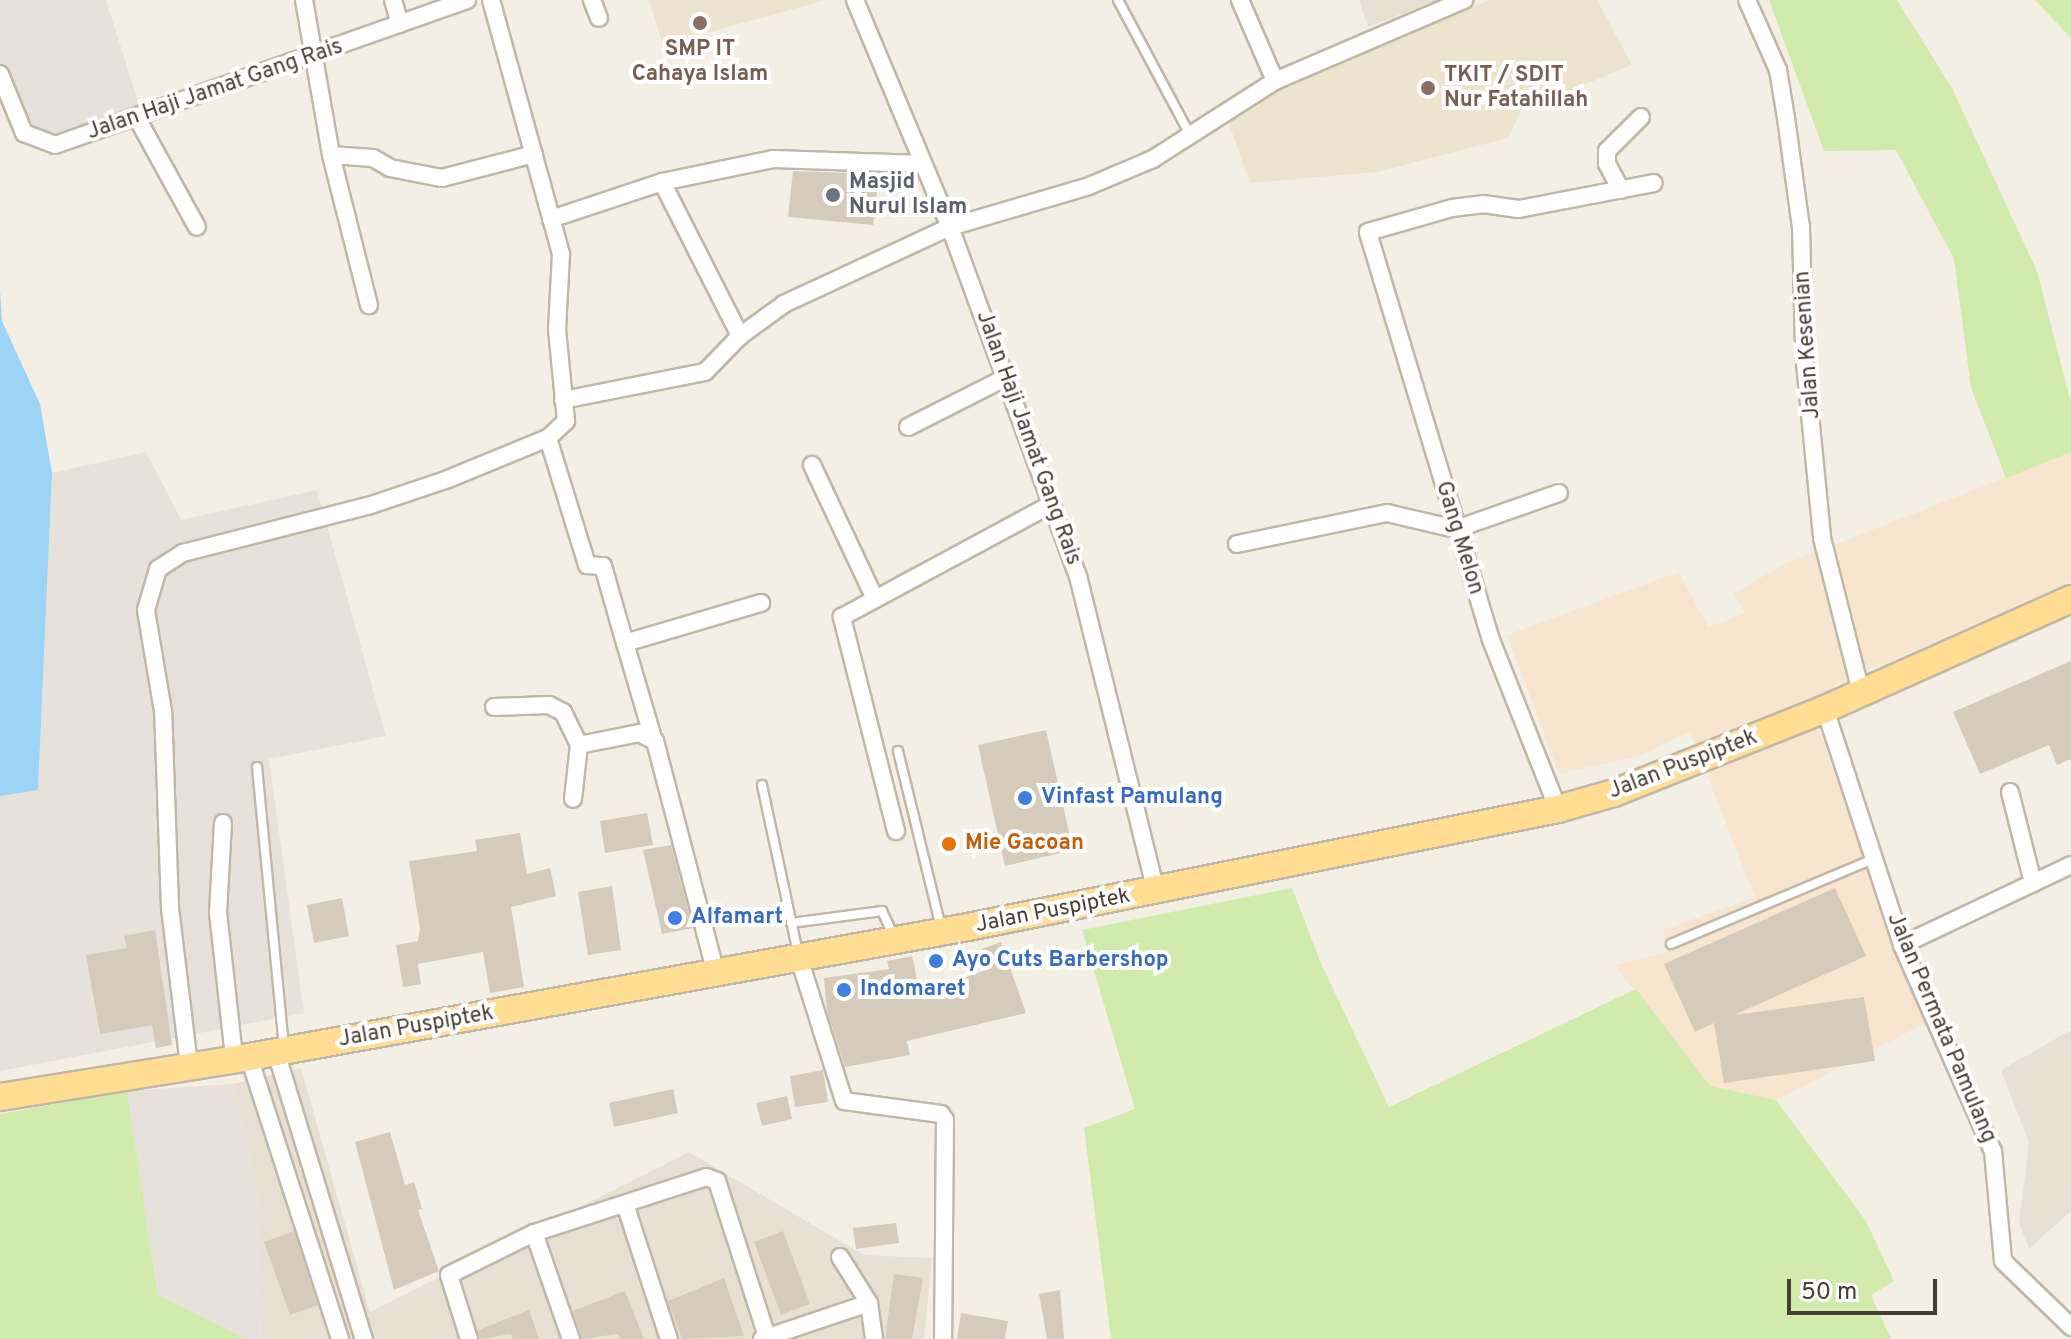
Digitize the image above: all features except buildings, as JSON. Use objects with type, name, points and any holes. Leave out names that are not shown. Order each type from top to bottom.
[{"type":"main road","name":"Jalan Puspiptek","points":[[0,1097],[280,1052],[894,941],[1558,809],[1614,793],[1825,709],[2071,599]]},
{"type":"street","points":[[304,0],[331,155],[369,305]]},
{"type":"street","points":[[393,0],[400,24]]},
{"type":"street","name":"Jalan Haji Jamat Gang Rais","points":[[0,74],[24,133],[42,144],[55,145],[467,0]]},
{"type":"street","points":[[189,1065],[170,908],[163,711],[146,610],[158,569],[183,553],[404,494],[548,438],[565,423],[557,330],[561,254],[491,0]]},
{"type":"street","points":[[592,0],[599,18]]},
{"type":"street","name":"Jalan Haji Jamat Gang Rais","points":[[855,0],[950,227],[1052,504],[1090,620],[1156,891]]},
{"type":"street","points":[[1240,0],[1275,81]]},
{"type":"street","points":[[563,400],[692,377],[714,364],[740,336],[784,304],[950,227],[1089,186],[1153,159],[1275,81],[1417,10],[1464,0]]},
{"type":"street","name":"Jalan Kesenian","points":[[1747,0],[1778,70],[1786,118],[1801,227],[1804,353],[1822,538],[1861,692]]},
{"type":"street","points":[[1641,117],[1607,151],[1607,164],[1621,190],[1654,183]]},
{"type":"street","points":[[137,118],[197,227]]},
{"type":"street","points":[[331,155],[373,158],[390,168],[442,178],[534,154]]},
{"type":"street","points":[[551,219],[662,182],[785,158],[923,164]]},
{"type":"street","points":[[662,182],[740,336]]},
{"type":"street","name":"Gang Melon","points":[[1558,809],[1491,640],[1374,261],[1368,232],[1452,208],[1483,204],[1519,209],[1621,190]]},
{"type":"street","points":[[908,427],[1007,377]]},
{"type":"street","points":[[548,438],[587,565],[603,566],[716,973]]},
{"type":"street","points":[[812,465],[875,599]]},
{"type":"street","points":[[1237,544],[1387,513],[1456,529],[1559,493]]},
{"type":"street","points":[[896,831],[841,620],[1052,504]]},
{"type":"street","points":[[625,643],[761,603]]},
{"type":"street","points":[[494,707],[549,705],[563,712],[579,745],[573,799]]},
{"type":"street","name":"Jalan Permata Pamulang","points":[[1825,709],[1902,945],[1993,1151],[2003,1261],[2071,1327]]},
{"type":"street","points":[[579,745],[639,733],[652,735]]},
{"type":"street","points":[[2010,792],[2033,883]]},
{"type":"street","points":[[223,823],[218,912],[242,1057],[340,1339]]},
{"type":"street","points":[[1902,945],[2071,865]]},
{"type":"street","points":[[799,958],[844,1101],[941,1114],[945,1120],[943,1339]]},
{"type":"street","points":[[280,1052],[364,1339]]},
{"type":"street","points":[[469,1339],[448,1277],[534,1233],[626,1207],[706,1177],[717,1181],[764,1338],[869,1303]]},
{"type":"street","points":[[626,1207],[669,1339]]},
{"type":"street","points":[[534,1233],[571,1339]]},
{"type":"street","points":[[840,1257],[869,1303],[874,1339]]},
{"type":"street","points":[[326,1295],[348,1286]]},
{"type":"lane","points":[[1118,0],[1190,135]]},
{"type":"lane","points":[[898,751],[942,932]]},
{"type":"lane","points":[[257,767],[280,1052]]},
{"type":"lane","points":[[762,785],[799,958]]},
{"type":"lane","points":[[1671,944],[1873,859]]},
{"type":"lane","points":[[791,923],[882,911],[894,941]]},
{"type":"shaded area","points":[[0,0],[106,0],[140,108],[67,141],[14,126],[0,96]]},
{"type":"shaded area","name":"SMP IT Cahaya Islam","points":[[649,0],[826,0],[663,45]]},
{"type":"shaded area","points":[[1359,0],[1438,0],[1368,27]]},
{"type":"shaded area","name":"TKIT / SDIT Nur Fatahillah","points":[[1490,0],[1597,0],[1632,65],[1521,111],[1508,138],[1377,172],[1250,183],[1224,110]]},
{"type":"shaded area","points":[[146,452],[181,520],[317,490],[386,736],[269,759],[304,1013],[0,1071],[0,796],[38,789],[52,473]]},
{"type":"shaded area","points":[[2071,452],[2071,581],[1834,686],[1819,731],[1889,929],[1933,1019],[1776,1100],[1710,1086],[1615,965],[1668,952],[1663,930],[1755,897],[1690,732],[1638,756],[1559,774],[1507,635],[1679,572],[1708,627],[1745,613],[1734,593],[1785,564]]},
{"type":"shaded area","points":[[2071,1030],[2071,1211],[2029,1249],[2019,1223],[2029,1143],[2001,1070]]},
{"type":"shaded area","points":[[301,1068],[370,1312],[689,1152],[864,1255],[932,1258],[924,1339],[261,1339],[256,1184],[232,1084]]},
{"type":"shaded area","points":[[232,1084],[256,1184],[261,1339],[247,1339],[158,1295],[127,1091]]},
{"type":"green space","points":[[1769,0],[1897,0],[1952,88],[2037,271],[2071,403],[2071,452],[2006,478],[1971,388],[1954,259],[1896,150],[1824,151]]},
{"type":"green space","points":[[2035,0],[2071,0],[2071,38]]},
{"type":"green space","points":[[1292,888],[1320,961],[1389,1107],[1636,989],[1710,1086],[1776,1100],[1866,1221],[1894,1281],[1871,1295],[1891,1339],[1111,1339],[1084,1128],[1135,1109],[1082,930]]},
{"type":"green space","points":[[127,1091],[158,1295],[247,1339],[0,1339],[0,1114]]},
{"type":"water","points":[[0,291],[2,321],[40,404],[52,473],[38,790],[0,796]]},
{"type":"place","name":"SMP IT Cahaya Islam","points":[[700,23]]},
{"type":"place","name":"TKIT / SDIT Nur Fatahillah","points":[[1428,88]]},
{"type":"place","name":"Masjid Nurul Islam","points":[[833,195]]},
{"type":"place","name":"Vinfast Pamulang","points":[[1025,798]]},
{"type":"place","name":"Mie Gacoan","points":[[949,844]]},
{"type":"place","name":"Alfamart","points":[[675,918]]},
{"type":"place","name":"Ayo Cuts Barbershop","points":[[936,961]]},
{"type":"place","name":"Indomaret","points":[[844,990]]}]
